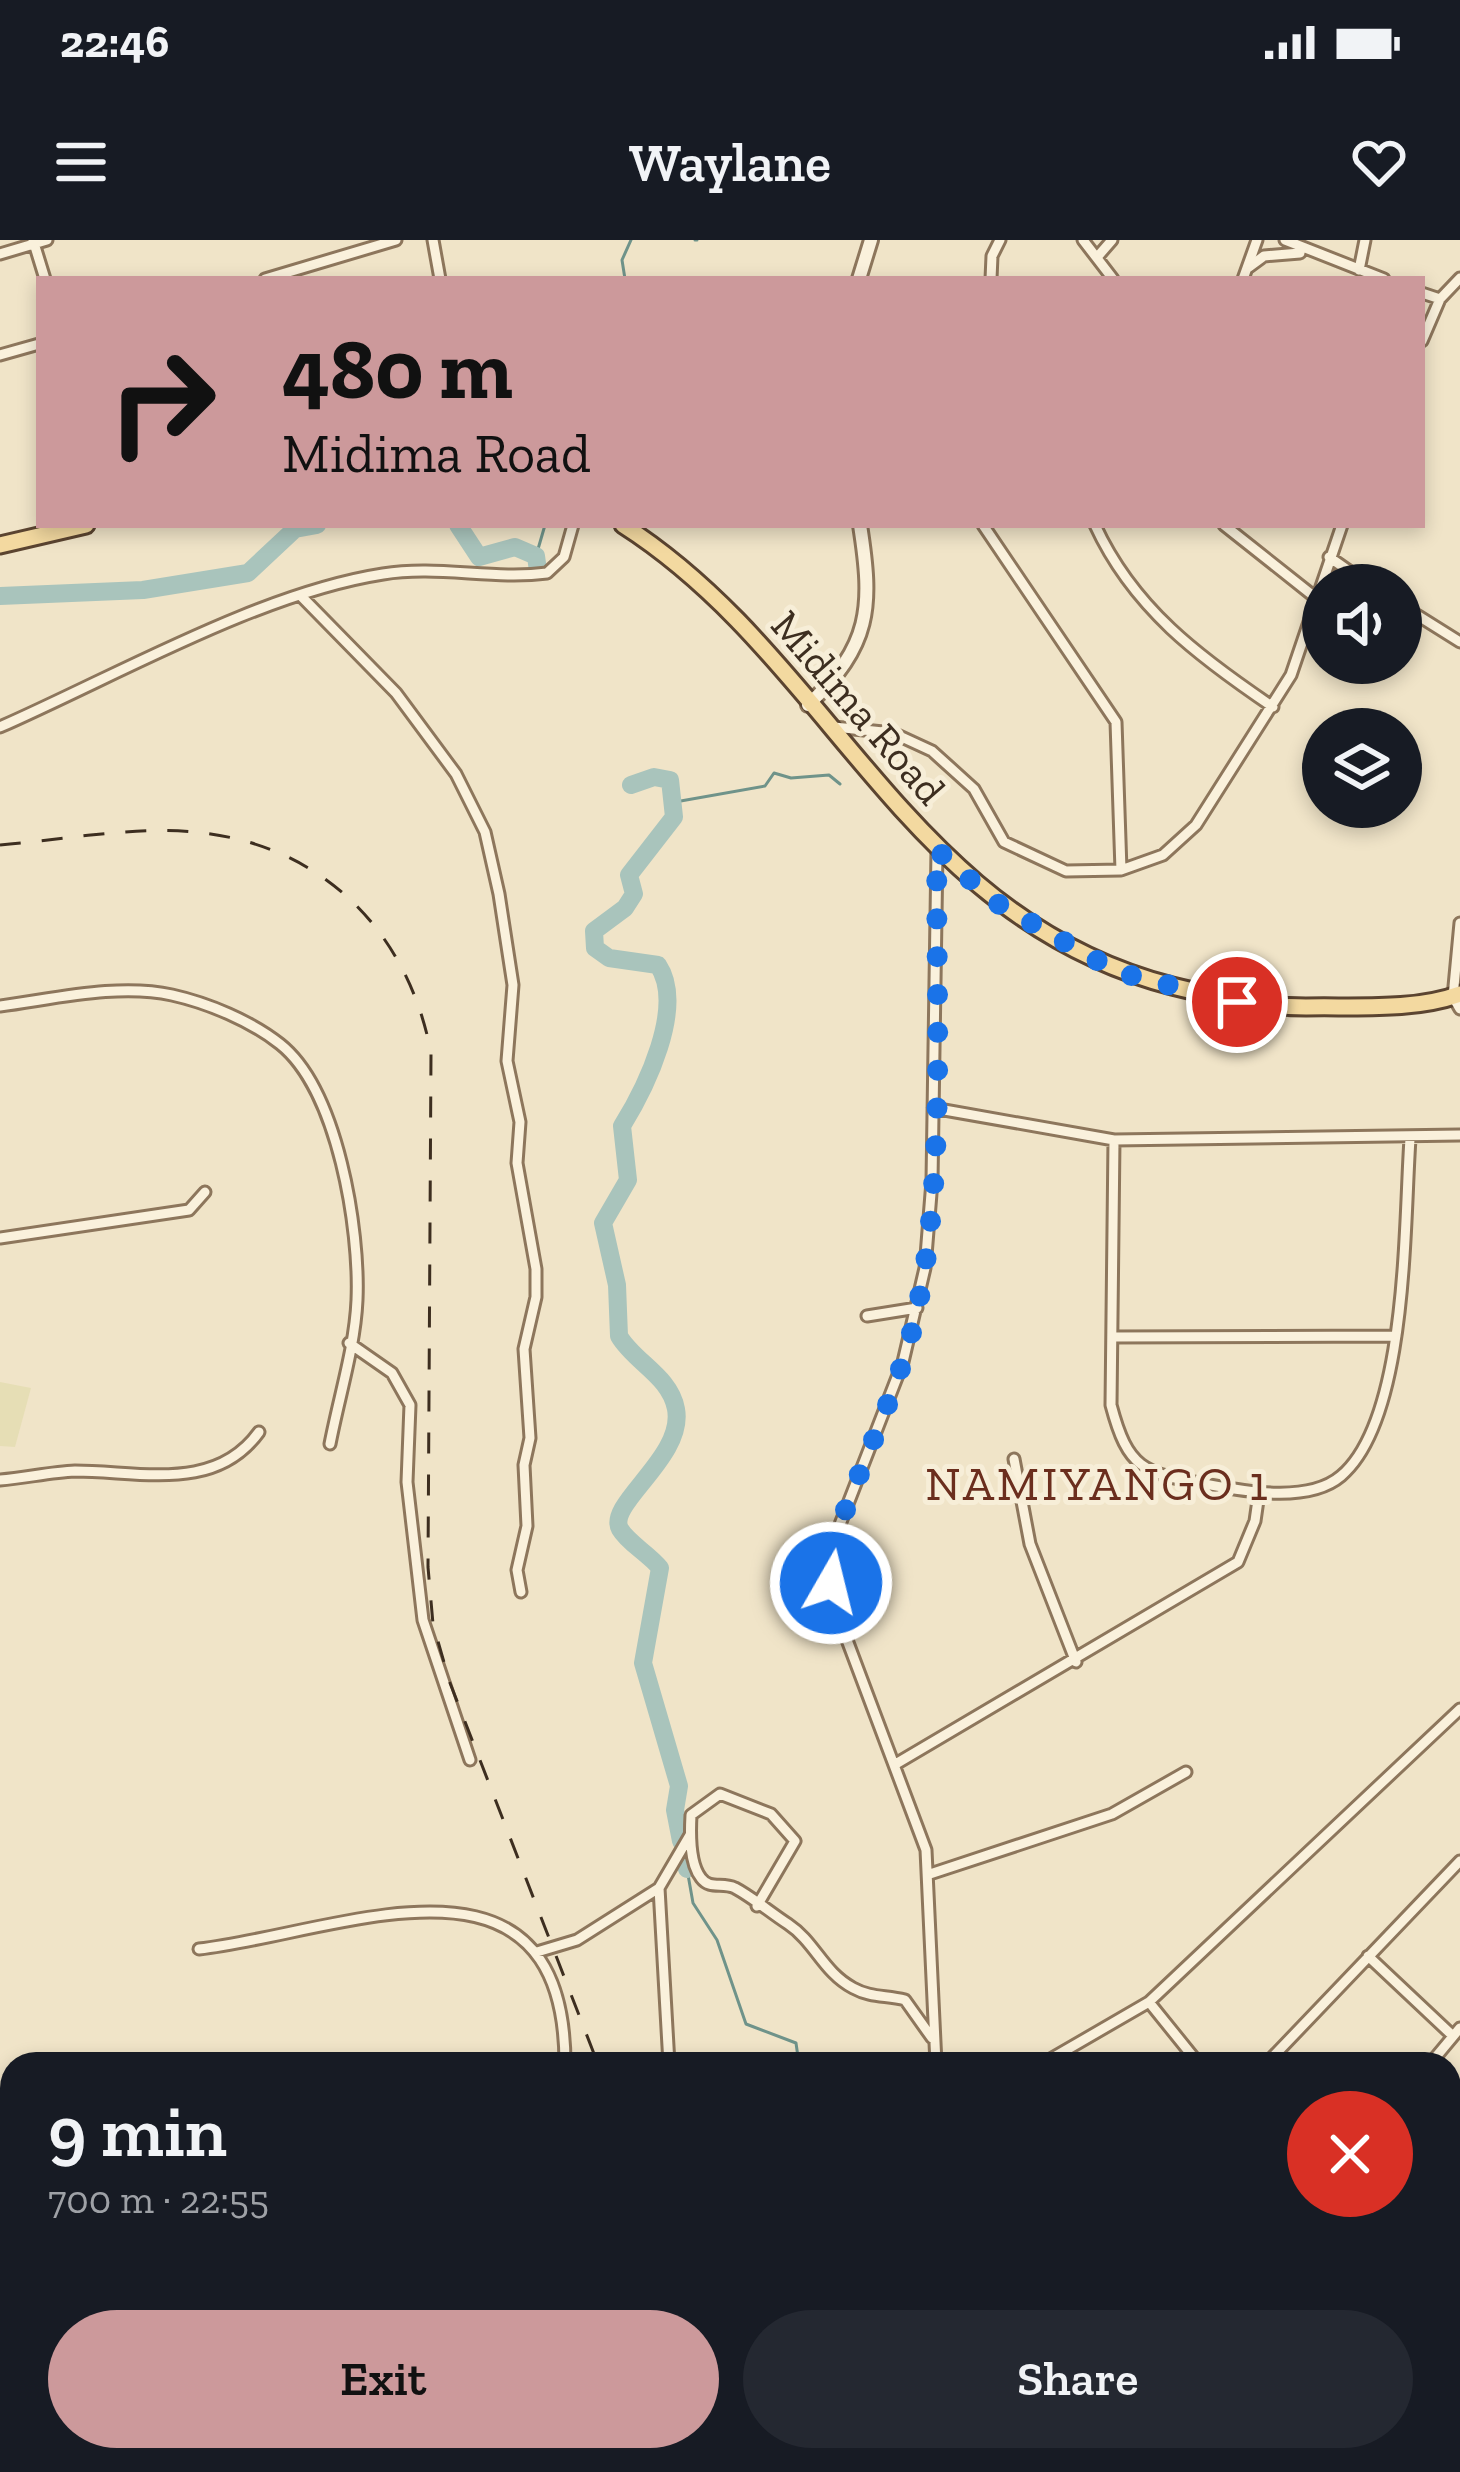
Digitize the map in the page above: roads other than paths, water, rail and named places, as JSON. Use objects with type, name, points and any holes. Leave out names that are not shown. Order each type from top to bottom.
[{"type":"main road","points":[[0,544],[72,528]]},
{"type":"main road","name":"Midima Road","points":[[627,528],[706,591],[937,850],[995,902],[1117,972],[1237,1002],[1284,1007],[1458,1000]]},
{"type":"street","points":[[0,254],[47,240]]},
{"type":"street","points":[[275,276],[396,240]]},
{"type":"street","points":[[433,240],[439,276]]},
{"type":"street","points":[[860,276],[871,240]]},
{"type":"street","points":[[992,276],[992,256],[1000,240]]},
{"type":"street","points":[[1083,240],[1111,276]]},
{"type":"street","points":[[1099,255],[1112,240]]},
{"type":"street","points":[[1244,276],[1258,240]]},
{"type":"street","points":[[1285,240],[1307,253],[1376,276]]},
{"type":"street","points":[[1359,270],[1365,240]]},
{"type":"street","points":[[34,242],[44,276]]},
{"type":"street","points":[[1249,267],[1273,254],[1307,253]]},
{"type":"street","points":[[1425,334],[1439,299],[1459,280]]},
{"type":"street","points":[[1425,293],[1439,299]]},
{"type":"street","points":[[0,355],[36,345]]},
{"type":"street","points":[[0,727],[232,621],[302,596],[412,570],[548,574],[564,557],[572,528]]},
{"type":"street","points":[[808,705],[841,674],[867,618],[860,528]]},
{"type":"street","points":[[984,528],[1116,722],[1121,870]]},
{"type":"street","points":[[1097,528],[1120,571],[1169,631],[1273,706]]},
{"type":"street","points":[[1228,528],[1302,587]]},
{"type":"street","points":[[1327,564],[1341,528]]},
{"type":"street","points":[[1329,557],[1339,564]]},
{"type":"street","points":[[302,596],[397,693],[456,774],[484,832],[499,894],[513,986],[507,1060],[520,1122],[517,1163],[536,1269],[536,1297],[524,1349],[530,1438],[524,1466],[527,1526],[518,1570],[521,1592]]},
{"type":"street","points":[[1422,618],[1460,642]]},
{"type":"street","points":[[827,727],[893,733],[932,751],[974,789],[1004,842],[1066,871],[1121,870],[1163,855],[1196,825],[1273,706],[1302,647]]},
{"type":"street","points":[[935,2052],[930,1874],[923,1840],[842,1624],[829,1567],[917,1308],[930,1225],[937,850]]},
{"type":"street","points":[[1458,1000],[1460,923]]},
{"type":"street","points":[[0,1006],[105,993],[170,994],[232,1016],[282,1045],[311,1083],[340,1163],[357,1300],[330,1444]]},
{"type":"street","points":[[933,1108],[1114,1141],[1460,1135]]},
{"type":"street","points":[[1114,1141],[1112,1337],[1121,1443],[1148,1474],[1259,1493],[1320,1486],[1341,1476],[1381,1414],[1396,1336],[1410,1139]]},
{"type":"street","points":[[0,1238],[189,1210],[205,1192]]},
{"type":"street","points":[[867,1316],[917,1308]]},
{"type":"street","points":[[1112,1337],[1396,1336]]},
{"type":"street","points":[[349,1342],[393,1374],[410,1405],[407,1482],[423,1619],[470,1760]]},
{"type":"street","points":[[0,1480],[69,1471],[184,1477],[244,1453],[259,1432]]},
{"type":"street","points":[[1014,1459],[1030,1544],[1076,1661]]},
{"type":"street","points":[[893,1765],[1238,1562],[1255,1520],[1259,1493]]},
{"type":"street","points":[[1071,2052],[1149,2002],[1460,1709]]},
{"type":"street","points":[[930,1874],[1112,1814],[1186,1772]]},
{"type":"street","points":[[757,1906],[795,1841],[782,1822],[760,1808],[719,1794],[692,1815],[690,1835],[700,1877],[709,1886],[736,1888],[757,1906],[798,1932],[826,1972],[849,1986],[876,1998],[905,2000],[934,2042]]},
{"type":"street","points":[[537,1952],[577,1940],[659,1888],[690,1835]]},
{"type":"street","points":[[1277,2052],[1460,1862]]},
{"type":"street","points":[[659,1888],[668,2052]]},
{"type":"street","points":[[199,1949],[387,1912],[481,1914],[537,1952],[564,2035],[565,2052]]},
{"type":"street","points":[[1368,1957],[1456,2032]]},
{"type":"street","points":[[1149,2002],[1189,2052]]},
{"type":"waterway","points":[[625,276],[622,260],[631,240]]},
{"type":"waterway","points":[[0,596],[143,590],[248,573],[300,528]]},
{"type":"waterway","points":[[460,528],[479,557],[515,547],[536,556],[538,571]]},
{"type":"waterway","points":[[536,556],[544,528]]},
{"type":"waterway","points":[[675,802],[765,786],[774,773],[791,778],[829,775],[840,784]]},
{"type":"waterway","points":[[631,785],[654,777],[670,780],[674,817],[629,875],[634,894],[625,908],[594,931],[595,948],[609,958],[658,965],[667,1003],[651,1070],[622,1126],[628,1180],[603,1223],[617,1285],[619,1336],[667,1387],[676,1409],[669,1444],[619,1519],[624,1534],[660,1568],[643,1663],[679,1786],[675,1810],[681,1841]]},
{"type":"waterway","points":[[683,1851],[687,1869]]},
{"type":"waterway","points":[[687,1869],[693,1903],[717,1940],[746,2024],[796,2043],[797,2052]]},
{"type":"railway","points":[[0,845],[146,831],[240,840],[281,854],[352,901],[402,969],[431,1053],[428,1567],[433,1624],[450,1683],[593,2052]]},
{"type":"district","name":"NAMIYANGO 1","points":[[1098,1483]]}]
